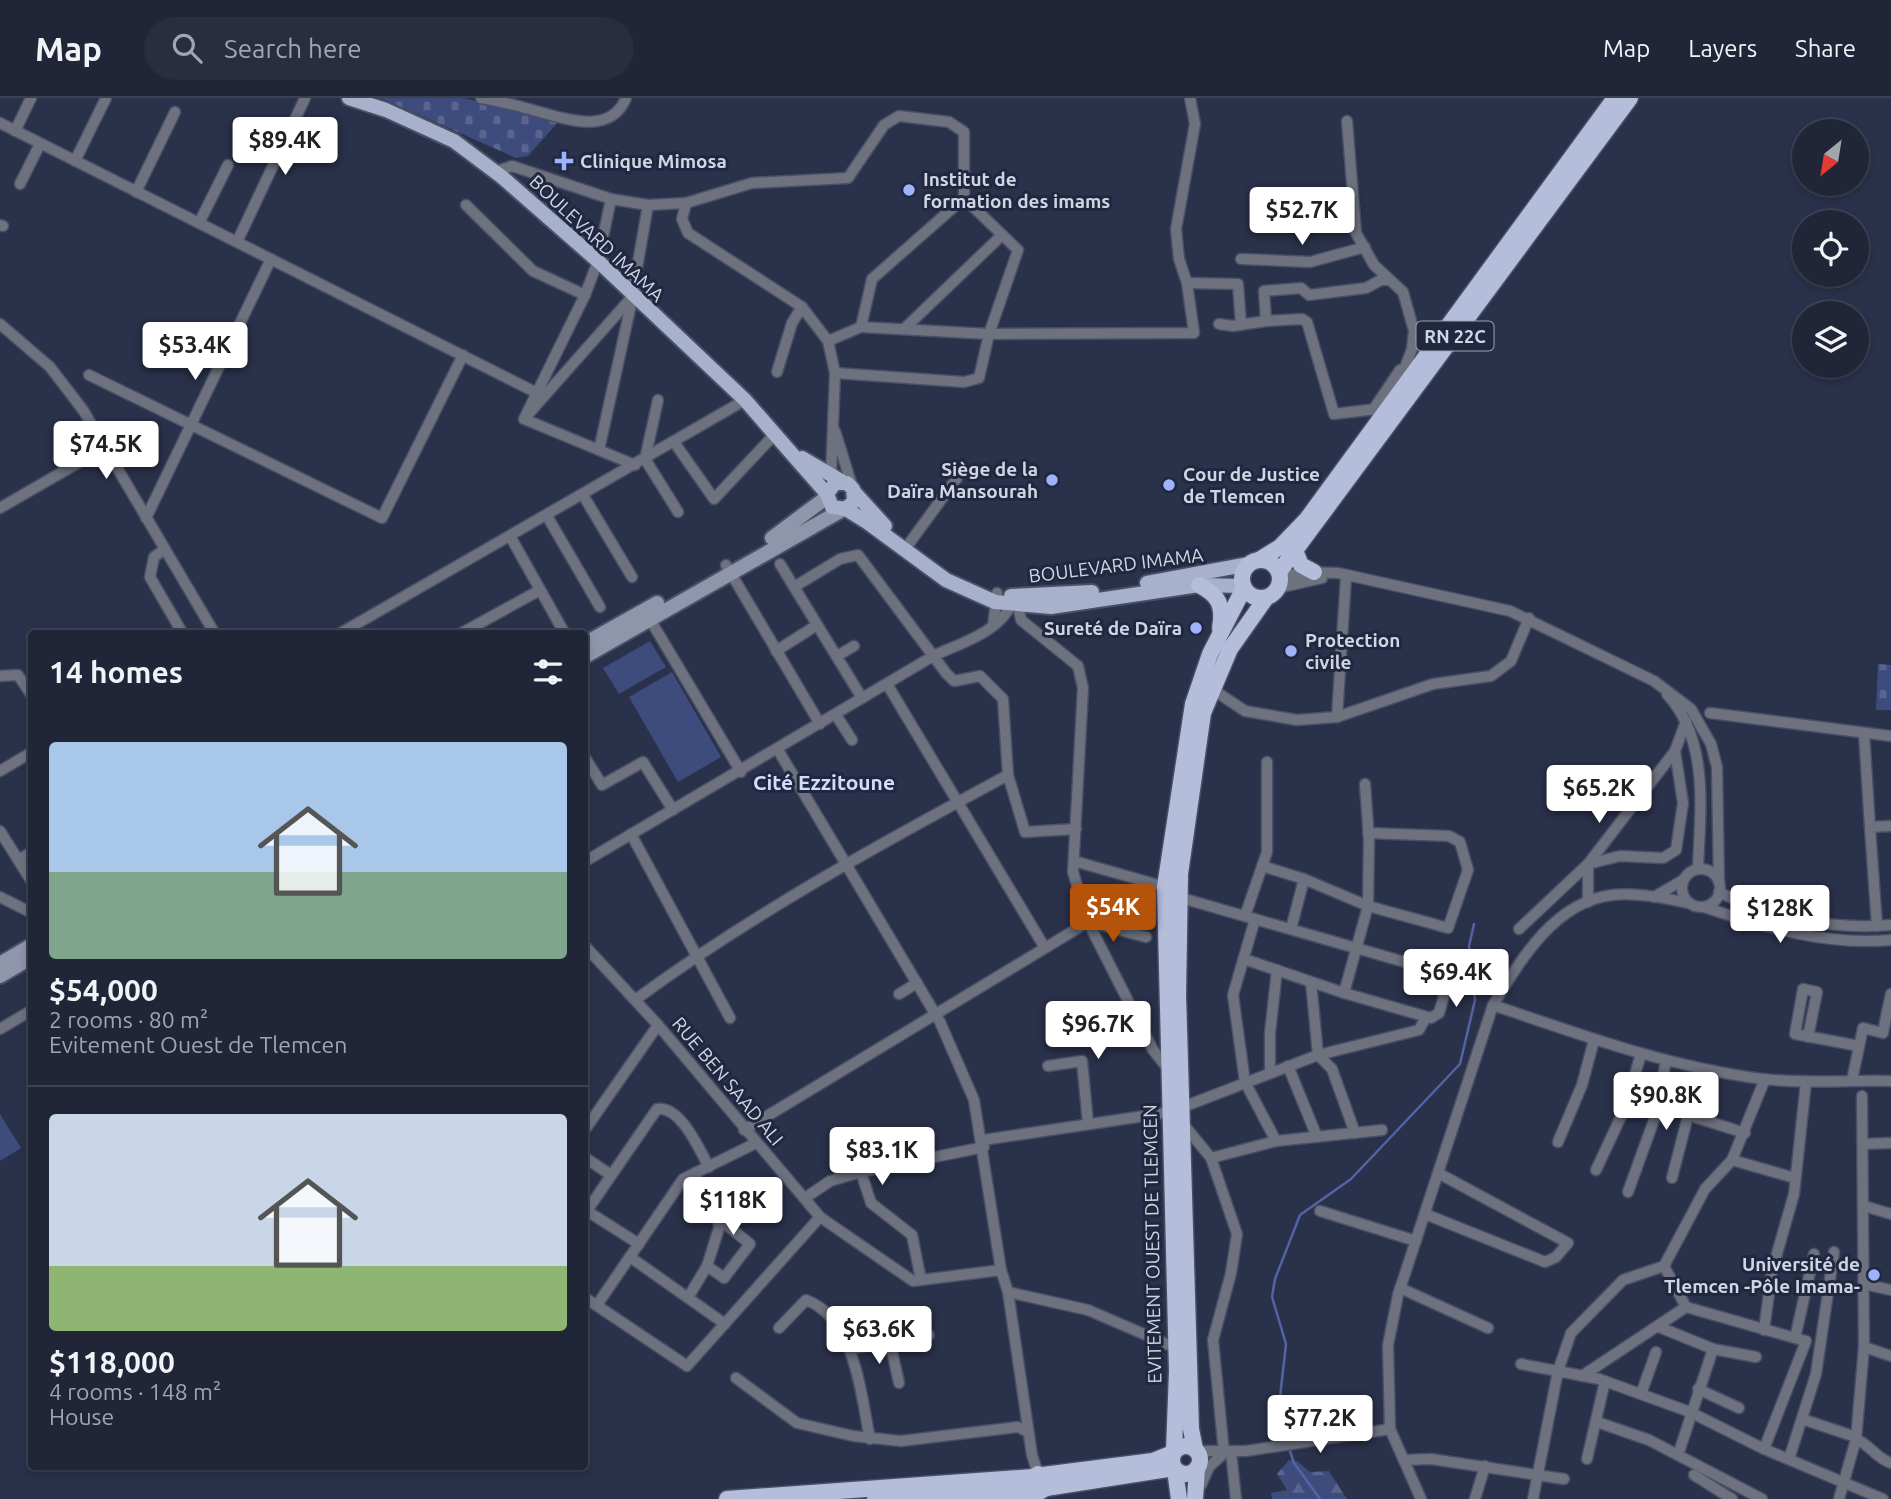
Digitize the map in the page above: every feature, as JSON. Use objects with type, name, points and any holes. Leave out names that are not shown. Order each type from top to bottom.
[{"type":"highway","name":"RN 22C","points":[[1254,562],[1280,547],[1299,529],[1383,406],[1615,98]]},
{"type":"highway","name":"EVITEMENT OUEST DE TLEMCEN","points":[[1179,1499],[1174,1460],[1177,1110],[1171,892],[1203,713],[1230,649],[1296,553],[1630,98]]},
{"type":"highway","points":[[1296,553],[1301,565],[1314,572]]},
{"type":"highway","points":[[1267,561],[1276,584],[1256,598],[1243,587],[1242,574],[1254,562],[1267,561]]},
{"type":"highway","points":[[1199,585],[1215,595],[1221,604],[1218,636]]},
{"type":"highway","name":"EVITEMENT OUEST DE TLEMCEN","points":[[1198,1499],[1191,1403],[1183,1125],[1168,1069],[1171,892],[1193,704],[1218,636],[1243,587]]},
{"type":"highway","points":[[875,1499],[1039,1485],[1153,1461],[1174,1460],[1188,1474],[1197,1459],[1183,1446],[1174,1460]]},
{"type":"highway","points":[[727,1499],[1039,1485]]},
{"type":"main road","name":"BOULEVARD IMAMA","points":[[349,98],[386,110],[454,141],[495,172],[597,261],[632,297],[745,400],[789,450],[908,545],[958,579],[996,597]]},
{"type":"main road","name":"BOULEVARD IMAMA","points":[[838,488],[832,507],[844,510],[946,580],[1015,602],[1051,607],[1199,585],[1243,587]]},
{"type":"main road","points":[[588,642],[844,510],[854,501],[838,488],[796,522],[728,568]]},
{"type":"main road","name":"BOULEVARD IMAMA","points":[[1015,602],[1093,592],[1254,562]]},
{"type":"main road","points":[[588,654],[647,614]]},
{"type":"main road","points":[[0,964],[28,947]]},
{"type":"main road","points":[[0,976],[28,959]]},
{"type":"street","points":[[15,131],[31,98]]},
{"type":"street","points":[[75,161],[106,98]]},
{"type":"street","points":[[237,242],[305,98]]},
{"type":"street","points":[[481,98],[526,103],[591,122],[613,116],[622,108],[626,98]]},
{"type":"street","points":[[828,341],[861,327],[989,334],[1194,333],[1188,283],[1179,259],[1177,216],[1195,124],[1190,98]]},
{"type":"street","points":[[136,192],[175,111]]},
{"type":"street","points":[[495,172],[512,166],[611,199],[648,205],[686,203],[752,183],[848,178],[884,125],[899,116],[949,122],[964,132],[964,198],[1018,250],[989,334],[979,377],[964,382],[835,373]]},
{"type":"street","points":[[1347,121],[1356,233],[1388,280],[1403,292],[1413,331],[1410,355],[1383,406]]},
{"type":"street","points":[[0,123],[537,393]]},
{"type":"street","points":[[20,184],[40,144]]},
{"type":"street","points":[[199,223],[228,165]]},
{"type":"street","points":[[861,327],[872,279],[964,198]]},
{"type":"street","points":[[524,418],[585,295],[597,261],[611,199]]},
{"type":"street","points":[[686,203],[682,219],[688,233],[802,307],[828,341],[835,373],[838,488]]},
{"type":"street","points":[[466,205],[534,271],[585,295]]},
{"type":"street","points":[[599,450],[632,297],[648,205]]},
{"type":"street","points":[[904,329],[1001,236]]},
{"type":"street","points":[[1241,259],[1310,262],[1365,247]]},
{"type":"street","points":[[146,518],[271,259]]},
{"type":"street","points":[[1266,321],[1264,290],[1301,288],[1309,295],[1366,288],[1388,280]]},
{"type":"street","points":[[1188,283],[1238,284],[1241,325]]},
{"type":"street","points":[[524,418],[632,297]]},
{"type":"street","points":[[776,372],[792,323],[802,307]]},
{"type":"street","points":[[1219,324],[1241,325],[1301,319],[1307,322],[1335,414],[1383,406]]},
{"type":"street","points":[[0,324],[50,367],[83,410],[213,630]]},
{"type":"street","points":[[89,375],[382,519],[463,355]]},
{"type":"street","points":[[1383,406],[1410,355]]},
{"type":"street","points":[[657,400],[645,459],[678,512]]},
{"type":"street","points":[[347,630],[745,400]]},
{"type":"street","points":[[524,418],[635,465]]},
{"type":"street","points":[[835,431],[831,444],[838,488]]},
{"type":"street","points":[[674,442],[714,499],[775,434]]},
{"type":"street","points":[[0,508],[104,448]]},
{"type":"street","points":[[908,545],[957,478]]},
{"type":"street","points":[[583,495],[632,577]]},
{"type":"street","points":[[547,516],[600,607]]},
{"type":"street","points":[[510,536],[563,630]]},
{"type":"street","points":[[165,549],[154,557],[150,577],[181,630]]},
{"type":"street","points":[[794,587],[840,559],[859,555],[954,681],[980,676],[1003,699],[1008,775],[1025,832],[1076,829]]},
{"type":"street","points":[[780,564],[862,698]]},
{"type":"street","points":[[728,568],[820,724]]},
{"type":"street","points":[[1276,584],[1314,572],[1338,573],[1345,577]]},
{"type":"street","points":[[1337,717],[1345,577]]},
{"type":"street","points":[[1276,584],[1345,577],[1510,611],[1654,681],[1691,709],[1711,744],[1717,767],[1719,888],[1714,902],[1704,907]]},
{"type":"street","points":[[467,630],[540,590]]},
{"type":"street","points":[[993,626],[996,597]]},
{"type":"street","points":[[588,860],[741,772],[935,655],[993,626],[1015,602],[1021,620],[1078,666],[1083,688],[1073,872],[1088,922],[1153,1050],[1168,1069]]},
{"type":"street","points":[[647,614],[741,772]]},
{"type":"street","points":[[1212,689],[1245,711],[1297,720],[1337,717],[1433,684],[1491,676],[1511,661],[1529,618]]},
{"type":"street","points":[[776,651],[817,625]]},
{"type":"street","points":[[836,656],[854,646]]},
{"type":"street","points":[[0,676],[18,676],[28,690]]},
{"type":"street","points":[[1654,681],[1686,721],[1698,765],[1698,869]]},
{"type":"street","points":[[887,684],[1045,948]]},
{"type":"street","points":[[1710,713],[1891,736]]},
{"type":"street","points":[[836,715],[852,740]]},
{"type":"street","points":[[1519,929],[1588,864],[1675,751],[1686,721]]},
{"type":"street","points":[[1864,733],[1877,926]]},
{"type":"street","points":[[778,750],[935,1013],[974,1100],[984,1144],[1001,1270],[1008,1292],[1028,1432],[1039,1485]]},
{"type":"street","points":[[1588,864],[1620,856],[1662,858],[1676,850],[1683,803],[1675,751]]},
{"type":"street","points":[[0,771],[28,754]]},
{"type":"street","points":[[1267,761],[1267,852],[1250,917],[1244,959],[1233,995],[1245,1082],[1276,1141]]},
{"type":"street","points":[[588,771],[602,785],[643,762],[673,810]]},
{"type":"street","points":[[635,1000],[696,955],[847,865],[1008,775]]},
{"type":"street","points":[[1344,993],[1368,906],[1365,784]]},
{"type":"street","points":[[1870,827],[1891,826]]},
{"type":"street","points":[[0,831],[28,876]]},
{"type":"street","points":[[1262,866],[1304,879],[1368,906],[1448,928],[1468,870],[1460,842],[1449,836],[1368,833]]},
{"type":"street","points":[[631,834],[730,1018]]},
{"type":"street","points":[[18,860],[28,854]]},
{"type":"street","points":[[1074,861],[1250,917],[1450,975],[1439,1013],[1426,1017],[1244,959]]},
{"type":"street","points":[[1588,864],[1588,902]]},
{"type":"street","points":[[1698,869],[1713,874],[1719,888],[1745,906],[1802,920],[1891,925]]},
{"type":"street","points":[[1654,897],[1698,869]]},
{"type":"street","points":[[1291,929],[1304,879]]},
{"type":"street","points":[[1683,880],[1682,892],[1688,902]]},
{"type":"street","points":[[1421,1499],[1390,1429],[1388,1345],[1401,1288],[1493,1005],[1538,938],[1557,921],[1588,902],[1609,895],[1688,902],[1759,925],[1830,940],[1891,940]]},
{"type":"street","points":[[0,897],[28,912]]},
{"type":"street","points":[[744,1130],[1088,922],[1146,937]]},
{"type":"street","name":"RUE BEN SAAD ALI","points":[[588,949],[658,1026],[820,1217],[913,1281],[921,1280]]},
{"type":"street","points":[[1270,1073],[1270,1033],[1277,970]]},
{"type":"street","points":[[1311,982],[1318,1055],[1332,1069],[1355,1133]]},
{"type":"street","points":[[899,994],[917,983]]},
{"type":"street","points":[[1852,1080],[1863,1028],[1887,1034],[1891,994]]},
{"type":"street","points":[[1493,1005],[1594,1040],[1700,1069],[1806,1082],[1891,1081]]},
{"type":"street","points":[[0,1029],[28,1012]]},
{"type":"street","points":[[805,1198],[830,1181],[861,1172],[1088,1123],[1177,1110],[1318,1055],[1419,1030],[1426,1017]]},
{"type":"street","points":[[588,1125],[658,1026]]},
{"type":"street","points":[[1808,1037],[1859,1046]]},
{"type":"street","points":[[1558,1142],[1582,1085],[1594,1040]]},
{"type":"street","points":[[1596,1170],[1625,1108],[1641,1054]]},
{"type":"street","points":[[1048,1066],[1082,1061],[1088,1123]]},
{"type":"street","points":[[1628,1192],[1654,1120],[1666,1061]]},
{"type":"street","points":[[1288,1066],[1317,1137]]},
{"type":"street","points":[[1672,1178],[1700,1069]]},
{"type":"street","points":[[1533,1499],[1558,1371],[1571,1333],[1623,1280],[1664,1266],[1705,1189],[1732,1160],[1765,1079]]},
{"type":"street","points":[[1763,1330],[1772,1271],[1794,1194],[1806,1082]]},
{"type":"street","points":[[1839,1499],[1856,1438],[1864,1347],[1862,1096]]},
{"type":"street","points":[[588,1210],[653,1113],[660,1108],[682,1125],[709,1167]]},
{"type":"street","points":[[1688,1115],[1745,1133]]},
{"type":"street","points":[[1183,1125],[1211,1158],[1237,1234],[1231,1273],[1213,1340],[1236,1499]]},
{"type":"street","points":[[1211,1158],[1276,1141],[1382,1130]]},
{"type":"street","points":[[597,1305],[682,1179],[756,1143]]},
{"type":"street","points":[[1863,1144],[1891,1143]]},
{"type":"street","points":[[588,1160],[611,1175]]},
{"type":"street","points":[[1732,1160],[1795,1178]]},
{"type":"street","points":[[695,1172],[703,1199],[718,1218],[750,1244],[724,1278],[706,1266]]},
{"type":"street","points":[[861,1172],[870,1203],[912,1235],[921,1280],[1001,1270]]},
{"type":"street","points":[[1425,1214],[1545,1262],[1556,1257],[1567,1242],[1438,1174]]},
{"type":"street","points":[[1864,1209],[1891,1214]]},
{"type":"street","points":[[1864,1209],[1891,1220]]},
{"type":"street","points":[[1320,1211],[1416,1241]]},
{"type":"street","points":[[588,1214],[639,1244]]},
{"type":"street","points":[[588,1299],[687,1366],[820,1217]]},
{"type":"street","points":[[688,1296],[717,1242],[718,1218]]},
{"type":"street","points":[[1789,1460],[1816,1374],[1834,1252]]},
{"type":"street","points":[[1795,1338],[1814,1254]]},
{"type":"street","points":[[630,1257],[725,1324]]},
{"type":"street","points":[[1664,1266],[1686,1307],[1806,1341],[1764,1450]]},
{"type":"street","points":[[1864,1284],[1888,1286]]},
{"type":"street","points":[[1401,1288],[1488,1328]]},
{"type":"street","points":[[1008,1292],[1088,1310],[1176,1348]]},
{"type":"street","points":[[779,1328],[806,1300],[828,1317],[848,1340],[870,1438]]},
{"type":"street","points":[[1582,1376],[1659,1328],[1686,1307]]},
{"type":"street","points":[[1659,1328],[1713,1349],[1756,1357]]},
{"type":"street","points":[[850,1349],[929,1335]]},
{"type":"street","points":[[890,1342],[899,1383]]},
{"type":"street","points":[[1864,1347],[1891,1356]]},
{"type":"street","points":[[1678,1455],[1713,1349]]},
{"type":"street","points":[[1641,1394],[1656,1352]]},
{"type":"street","points":[[1521,1364],[1605,1381],[1690,1412],[1764,1450],[1883,1499]]},
{"type":"street","points":[[736,1378],[797,1423],[870,1438],[901,1441],[1018,1427],[1028,1432]]},
{"type":"street","points":[[1587,1459],[1605,1381]]},
{"type":"street","points":[[1698,1389],[1739,1408]]},
{"type":"street","points":[[1191,1403],[1196,1413],[1199,1439],[1228,1452]]},
{"type":"street","points":[[1802,1419],[1856,1438],[1867,1444],[1880,1459],[1891,1463]]},
{"type":"street","points":[[1597,1422],[1649,1440],[1756,1498]]},
{"type":"street","points":[[1197,1459],[1228,1452],[1390,1429]]},
{"type":"street","points":[[1197,1459],[1228,1452]]},
{"type":"street","points":[[1198,1499],[1204,1475],[1228,1452]]},
{"type":"street","points":[[1404,1460],[1431,1459],[1564,1479]]},
{"type":"street","points":[[1475,1499],[1485,1466]]},
{"type":"street","points":[[1694,1475],[1732,1499]]},
{"type":"green space","points":[[381,98],[463,98],[559,121],[528,156],[516,158]]},
{"type":"green space","points":[[650,641],[666,667],[619,694],[603,668]]},
{"type":"green space","points":[[1878,664],[1891,665],[1891,710],[1876,710]]},
{"type":"green space","points":[[672,672],[721,757],[678,782],[629,697]]},
{"type":"green space","points":[[0,1114],[21,1148],[0,1161]]},
{"type":"green space","points":[[1289,1460],[1297,1461],[1310,1472],[1329,1471],[1347,1499],[1272,1499],[1271,1493],[1287,1490],[1277,1474]]},
{"type":"waterway","points":[[1320,1499],[1294,1463],[1278,1415],[1286,1344],[1272,1297],[1275,1279],[1300,1215],[1351,1179],[1460,1064],[1475,1000],[1469,946],[1474,924]]},
{"type":"place","name":"Clinique Mimosa","points":[[564,161]]},
{"type":"place","name":"Institut de formation des imams","points":[[909,190]]},
{"type":"place","name":"Siège de la Daïra Mansourah","points":[[1052,480]]},
{"type":"place","name":"Cour de Justice de Tlemcen","points":[[1169,485]]},
{"type":"place","name":"Sureté de Daïra","points":[[1196,628]]},
{"type":"place","name":"Protection civile","points":[[1291,651]]},
{"type":"place","name":"Université de Tlemcen -Pôle Imama-","points":[[1874,1275]]},
{"type":"district","name":"Cité Ezzitoune","points":[[824,782]]}]
